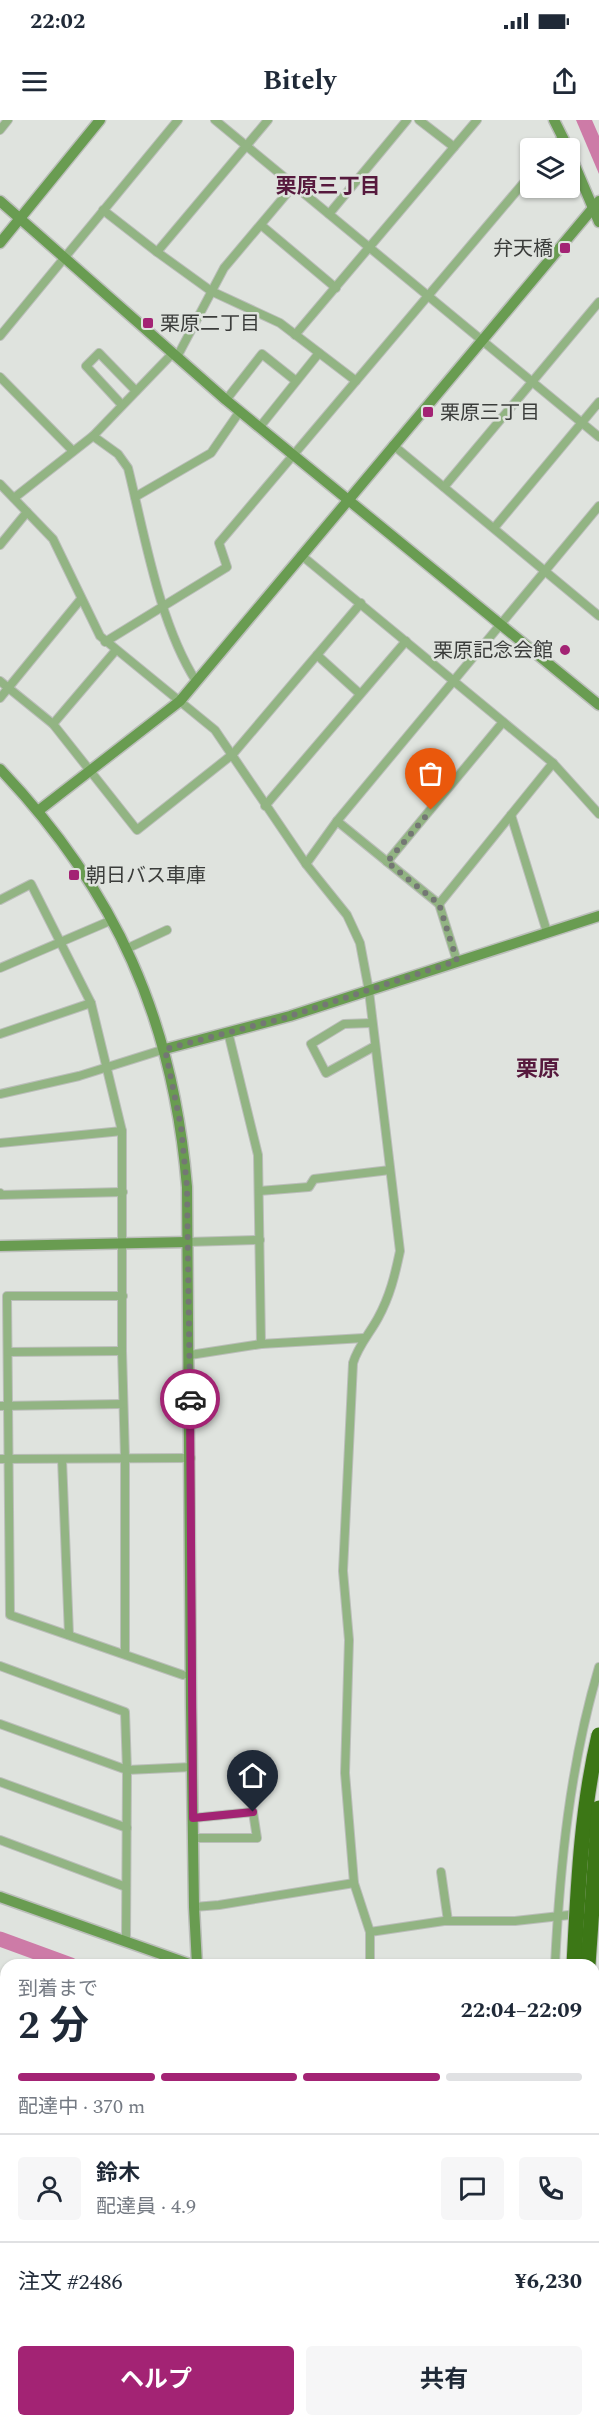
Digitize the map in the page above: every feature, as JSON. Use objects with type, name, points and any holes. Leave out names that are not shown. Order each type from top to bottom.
[{"type":"highway","points":[[574,1959],[581,1847],[586,1804],[599,1735]]},
{"type":"highway","points":[[588,1959],[599,1808]]},
{"type":"street","points":[[0,130],[8,120]]},
{"type":"street","points":[[0,243],[100,120]]},
{"type":"street","points":[[0,336],[178,120]]},
{"type":"street","points":[[215,120],[599,437]]},
{"type":"street","points":[[157,252],[268,120]]},
{"type":"street","points":[[329,214],[407,120]]},
{"type":"street","points":[[419,120],[454,147]]},
{"type":"street","points":[[295,335],[477,120]]},
{"type":"street","points":[[554,120],[562,137]]},
{"type":"street","points":[[580,173],[596,204],[599,222]]},
{"type":"street","points":[[14,498],[93,436],[175,355],[224,268],[294,185]]},
{"type":"street","points":[[105,642],[227,567],[219,543],[520,187]]},
{"type":"street","points":[[0,201],[259,428],[599,705]]},
{"type":"street","points":[[38,811],[180,701],[596,204]]},
{"type":"street","points":[[103,210],[211,291],[280,323],[356,381]]},
{"type":"street","points":[[261,225],[336,288]]},
{"type":"street","points":[[444,487],[599,302]]},
{"type":"street","points":[[122,405],[86,366],[99,353],[136,391]]},
{"type":"street","points":[[259,428],[319,353]]},
{"type":"street","points":[[226,400],[262,354],[296,381]]},
{"type":"street","points":[[0,376],[73,451]]},
{"type":"street","points":[[494,528],[599,402]]},
{"type":"street","points":[[135,497],[211,453],[240,411]]},
{"type":"street","points":[[93,436],[118,454],[128,468],[164,605],[181,658],[196,681]]},
{"type":"street","points":[[393,445],[598,614]]},
{"type":"street","points":[[0,484],[53,539],[99,636],[215,730],[306,864],[347,915],[360,943],[369,991],[400,1251],[392,1290],[352,1363],[343,1571],[349,1640],[345,1773],[354,1883],[370,1932],[370,1959]]},
{"type":"street","points":[[306,864],[337,821],[599,506]]},
{"type":"street","points":[[0,546],[27,512]]},
{"type":"street","points":[[301,555],[553,763],[599,814]]},
{"type":"street","points":[[0,698],[81,599]]},
{"type":"street","points":[[0,681],[53,724],[137,830],[233,754],[361,603]]},
{"type":"street","points":[[265,806],[406,641]]},
{"type":"street","points":[[53,724],[116,650]]},
{"type":"street","points":[[317,655],[360,694]]},
{"type":"street","points":[[387,862],[504,722]]},
{"type":"street","points":[[439,904],[553,763]]},
{"type":"street","points":[[0,769],[38,811],[75,859],[112,920],[147,996],[165,1049],[182,1138],[187,1187],[190,1355],[195,1959]]},
{"type":"street","points":[[511,815],[547,932]]},
{"type":"street","points":[[337,821],[439,904],[457,961]]},
{"type":"street","points":[[0,900],[31,884],[91,1003],[122,1131],[125,1654]]},
{"type":"street","points":[[0,1094],[108,1067],[369,991],[599,916]]},
{"type":"street","points":[[0,968],[112,920]]},
{"type":"street","points":[[126,949],[166,930]]},
{"type":"street","points":[[0,1034],[91,1003]]},
{"type":"street","points":[[372,1023],[344,1024],[311,1044],[326,1073],[375,1046]]},
{"type":"street","points":[[228,1032],[258,1155],[261,1344]]},
{"type":"street","points":[[0,1143],[122,1131]]},
{"type":"street","points":[[259,1191],[309,1187],[314,1179],[390,1170]]},
{"type":"street","points":[[0,1193],[0,1195],[123,1192]]},
{"type":"street","points":[[0,1246],[260,1240]]},
{"type":"street","points":[[123,1296],[8,1296],[4,1459],[10,1615],[183,1675]]},
{"type":"street","points":[[190,1355],[261,1344],[364,1338]]},
{"type":"street","points":[[8,1352],[122,1352]]},
{"type":"street","points":[[4,1406],[123,1404]]},
{"type":"street","points":[[4,1459],[191,1458]]},
{"type":"street","points":[[62,1459],[69,1635]]},
{"type":"street","points":[[0,1666],[125,1712],[126,1942]]},
{"type":"street","points":[[555,1959],[561,1865],[576,1758],[599,1667]]},
{"type":"street","points":[[1,1726],[127,1770],[192,1767]]},
{"type":"street","points":[[0,1782],[127,1828]]},
{"type":"street","points":[[193,1818],[253,1812],[257,1838],[193,1838]]},
{"type":"street","points":[[0,1840],[126,1887]]},
{"type":"street","points":[[441,1872],[448,1921]]},
{"type":"street","points":[[194,1907],[354,1883]]},
{"type":"street","points":[[0,1897],[177,1959]]},
{"type":"street","points":[[370,1932],[448,1921],[515,1921],[599,1912]]},
{"type":"shaded area","points":[[576,120],[592,120],[599,136],[599,174]]},
{"type":"waterway","points":[[0,1939],[55,1959]]},
{"type":"way so far","points":[[190,1399],[187,1187],[181,1127],[165,1049],[284,1018],[457,961],[439,904],[387,862],[431,810]]},
{"type":"place","name":"弁天橋","points":[[565,248]]},
{"type":"place","name":"栗原二丁目","points":[[148,323]]},
{"type":"place","name":"栗原三丁目","points":[[428,412]]},
{"type":"place","name":"栗原記念会館","points":[[565,650]]},
{"type":"place","name":"朝日バス車庫","points":[[74,875]]},
{"type":"district","name":"栗原三丁目","points":[[328,186]]},
{"type":"district","name":"栗原","points":[[538,1068]]},
{"type":"route","points":[[190,1399],[193,1818],[253,1812]]}]
